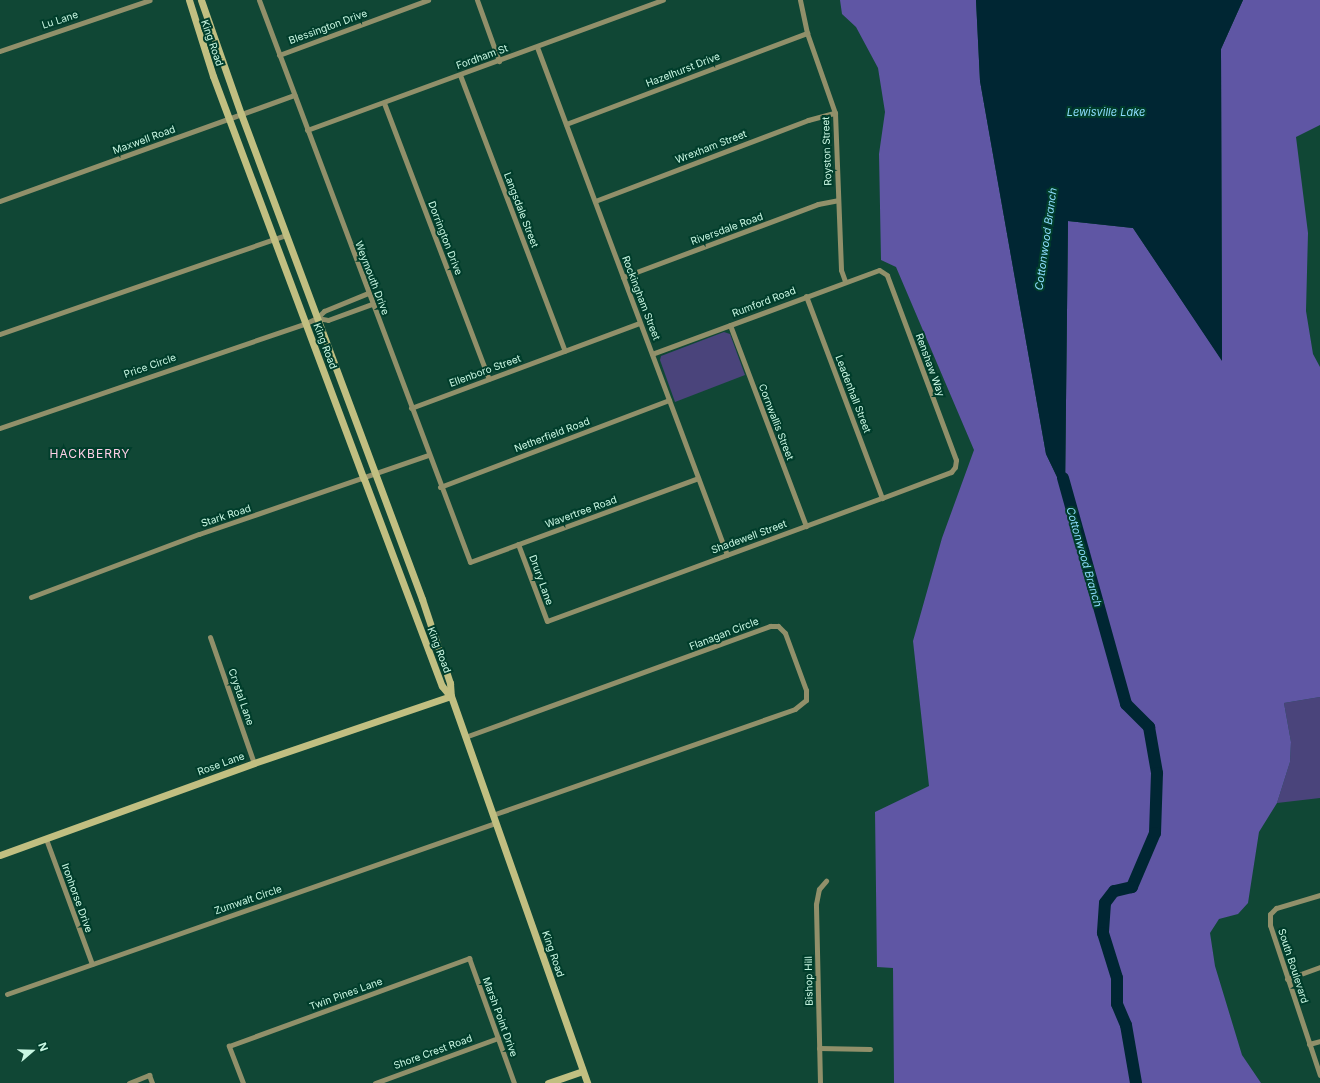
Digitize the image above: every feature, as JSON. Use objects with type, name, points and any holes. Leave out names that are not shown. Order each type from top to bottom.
[{"type":"street","name":"Lu Lane","points":[[0,51],[150,0]]},
{"type":"street","name":"King Road","points":[[189,0],[197,31],[229,119],[364,479],[442,686],[451,696]]},
{"type":"street","name":"King Road","points":[[201,0],[241,114],[404,551],[450,683],[451,696],[465,737],[587,1083]]},
{"type":"street","name":"Weymouth Drive","points":[[259,0],[440,487],[470,562]]},
{"type":"street","name":"Blessington Drive","points":[[279,55],[428,0]]},
{"type":"street","points":[[477,0],[499,61]]},
{"type":"street","name":"Fordham St","points":[[307,130],[663,0]]},
{"type":"street","name":"Royston Street","points":[[800,0],[807,34],[835,113],[841,270],[845,281]]},
{"type":"street","name":"Hazelhurst Drive","points":[[566,124],[807,34]]},
{"type":"street","name":"Rockingham Street","points":[[537,47],[727,554]]},
{"type":"street","name":"Langsdale Street","points":[[460,75],[565,351]]},
{"type":"street","name":"Maxwell Road","points":[[0,201],[294,95]]},
{"type":"street","name":"Dorrington Drive","points":[[384,103],[489,379]]},
{"type":"street","name":"Wrexham Street","points":[[595,200],[808,120],[835,113]]},
{"type":"street","name":"Riversdale Road","points":[[623,277],[818,204],[838,200]]},
{"type":"street","points":[[0,334],[286,236]]},
{"type":"street","name":"Rumford Road","points":[[652,354],[874,270],[882,271]]},
{"type":"street","name":"Renshaw Way","points":[[882,271],[890,282],[956,460],[955,467]]},
{"type":"street","points":[[317,318],[324,311],[368,293]]},
{"type":"street","name":"Leadenhall Street","points":[[806,296],[882,498]]},
{"type":"street","points":[[317,318],[328,320],[372,304]]},
{"type":"street","name":"Price Circle","points":[[0,428],[317,318]]},
{"type":"street","name":"Ellenboro Street","points":[[411,408],[640,323]]},
{"type":"street","name":"Cornwallis Street","points":[[730,325],[806,526]]},
{"type":"street","points":[[323,370],[335,366]]},
{"type":"street","name":"Netherfield Road","points":[[440,487],[670,400]]},
{"type":"street","name":"Stark Road","points":[[31,597],[199,534],[376,475],[428,455]]},
{"type":"street","name":"Shadewell Street","points":[[547,621],[951,472],[955,467]]},
{"type":"street","name":"Wavertree Road","points":[[470,562],[698,478]]},
{"type":"street","name":"Drury Lane","points":[[518,544],[547,621]]},
{"type":"street","points":[[393,556],[404,551]]},
{"type":"street","name":"Flanagan Circle","points":[[465,737],[770,626],[778,626],[785,633],[806,690],[806,700],[795,709],[494,819]]},
{"type":"street","name":"Crystal Lane","points":[[210,637],[254,763]]},
{"type":"street","name":"Rose Lane","points":[[0,855],[254,763],[451,696]]},
{"type":"street","name":"Zumwalt Circle","points":[[7,994],[494,819]]},
{"type":"street","name":"Ironhorse Drive","points":[[46,839],[92,964]]},
{"type":"street","name":"Bishop Hill","points":[[820,1083],[816,904],[819,889],[826,881]]},
{"type":"street","name":"South Boulevard","points":[[1320,895],[1276,908],[1270,914],[1270,925],[1320,1075]]},
{"type":"street","name":"Marsh Point Drive","points":[[469,958],[514,1083]]},
{"type":"street","name":"Twin Pines Lane","points":[[243,1083],[229,1046],[469,958]]},
{"type":"street","points":[[1287,979],[1320,967]]},
{"type":"street","name":"Shore Crest Road","points":[[375,1083],[498,1038]]},
{"type":"street","points":[[1309,1044],[1320,1041]]},
{"type":"street","points":[[819,1048],[870,1049]]},
{"type":"street","points":[[548,1083],[582,1071]]},
{"type":"street","points":[[128,1083],[149,1075],[152,1083]]},
{"type":"shaded area","points":[[840,0],[976,0],[980,81],[1046,454],[1065,493],[1068,221],[1133,228],[1222,360],[1221,49],[1243,0],[1320,0],[1320,125],[1296,137],[1308,233],[1306,311],[1313,354],[1320,367],[1320,697],[1284,703],[1291,742],[1290,762],[1277,803],[1259,832],[1248,903],[1238,914],[1219,919],[1210,933],[1215,966],[1242,1055],[1261,1083],[894,1083],[893,968],[877,967],[875,812],[929,786],[913,641],[942,538],[974,450],[896,267],[881,260],[879,154],[885,112],[878,68],[856,27],[842,14]]},
{"type":"shaded area","points":[[724,332],[730,334],[745,375],[675,402],[660,360],[661,356]]},
{"type":"shaded area","points":[[1320,697],[1320,798],[1277,803],[1290,762],[1291,742],[1284,703]]},
{"type":"water","name":"Lewisville Lake","points":[[976,0],[1243,0],[1221,49],[1222,361],[1133,228],[1068,221],[1065,494],[1046,454],[980,81]]},
{"type":"waterway","name":"Cottonwood Branch","points":[[1063,478],[1126,704],[1149,727],[1157,773],[1155,833],[1132,887],[1114,891],[1105,903],[1103,933],[1117,978],[1117,1004],[1126,1025],[1136,1083]]},
{"type":"district","name":"HACKBERRY","points":[[90,454]]}]
